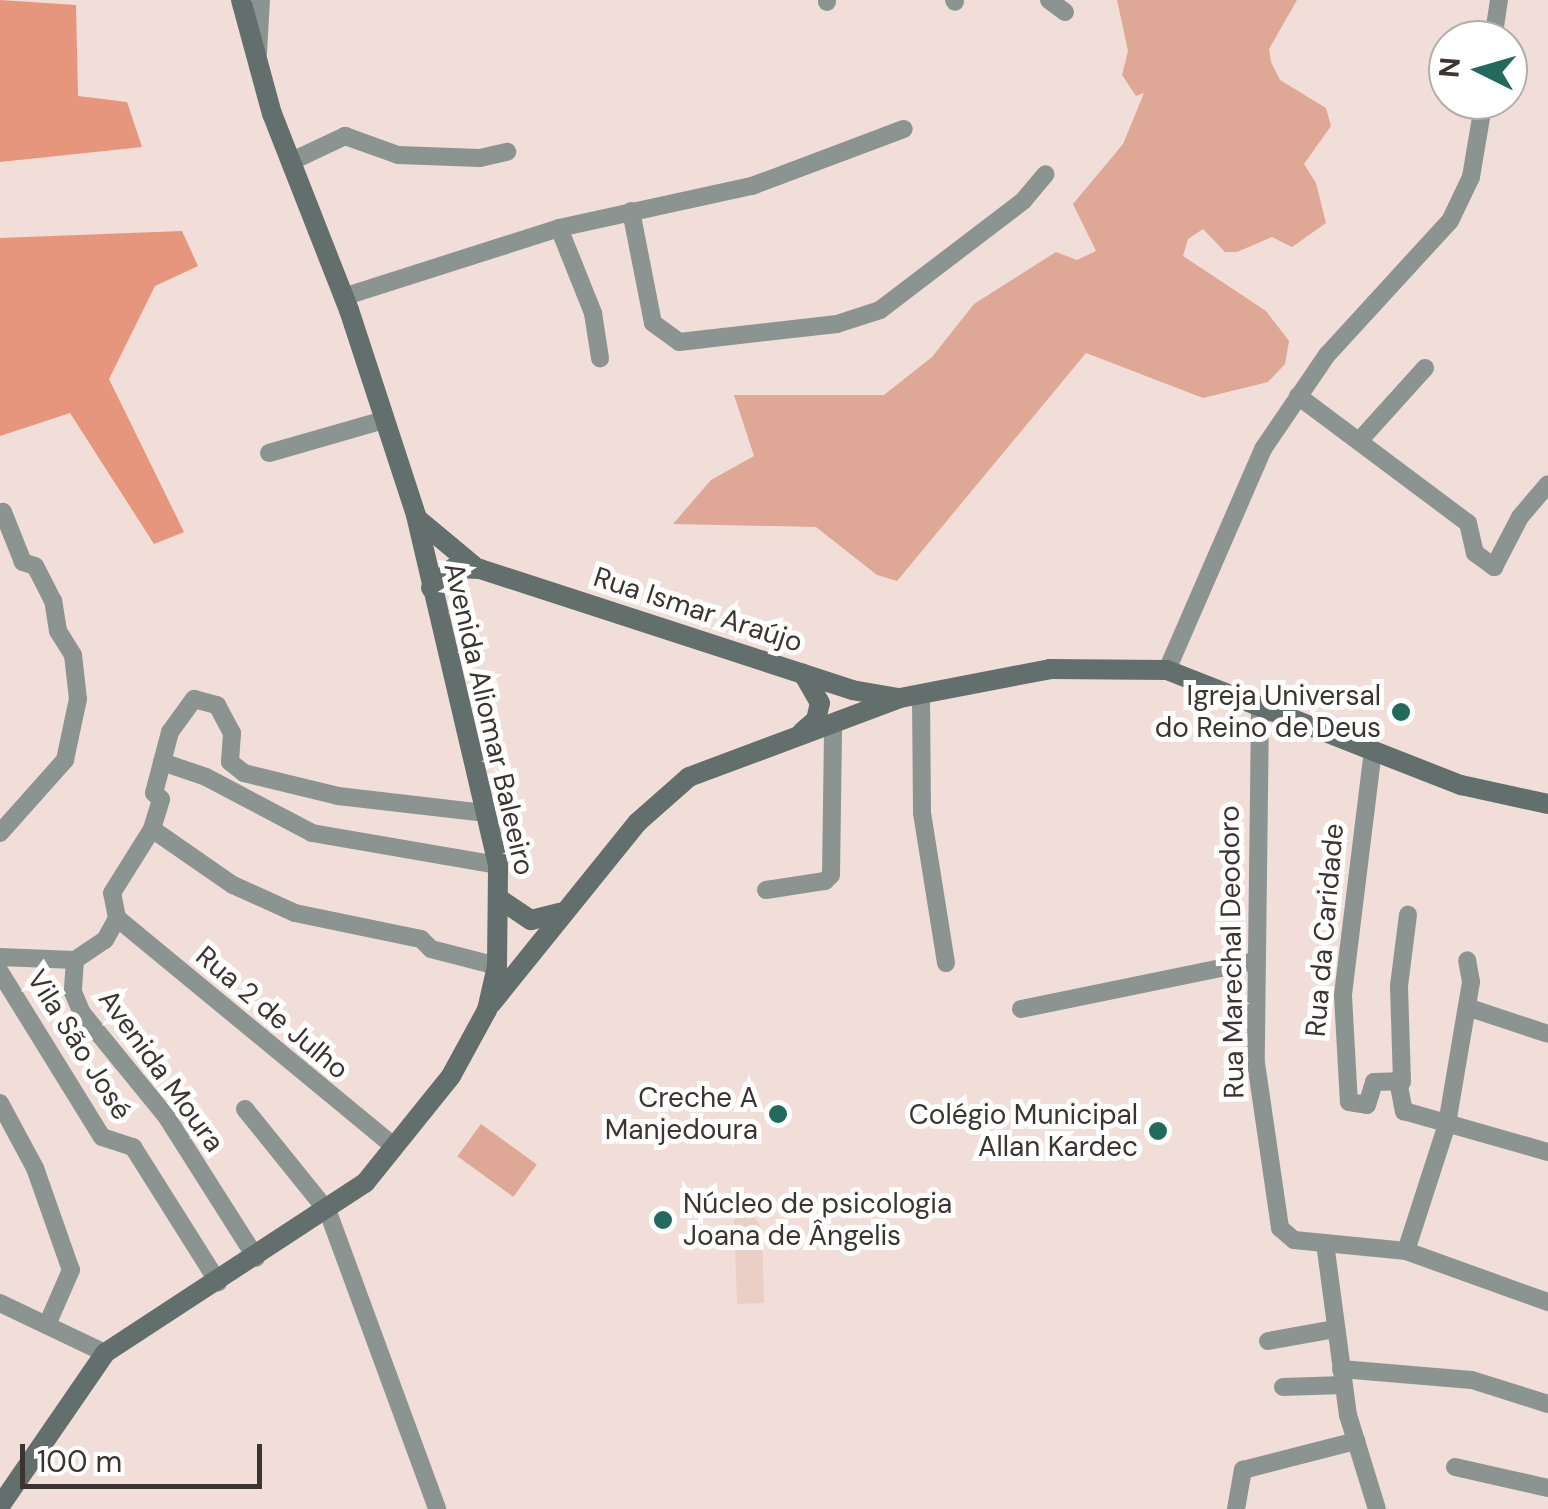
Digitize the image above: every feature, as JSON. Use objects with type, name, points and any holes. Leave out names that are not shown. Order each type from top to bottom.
[{"type":"main road","name":"Avenida Aliomar Baleeiro","points":[[0,1506],[105,1353],[328,1212],[395,1148],[432,1106],[487,1010],[497,966],[501,900],[498,864],[416,515],[344,297],[258,68],[240,0]]},
{"type":"main road","name":"Rua Ismar Araújo","points":[[416,515],[441,544],[480,569],[802,673],[910,697]]},
{"type":"main road","points":[[431,588],[453,568],[480,569]]},
{"type":"main road","points":[[487,1010],[562,912],[661,798],[712,764],[910,697],[1050,670],[1167,670],[1260,711],[1460,785],[1548,804]]},
{"type":"main road","points":[[791,738],[819,712],[820,696],[802,673]]},
{"type":"main road","points":[[501,900],[530,920],[562,912]]},
{"type":"street","points":[[258,68],[261,0]]},
{"type":"street","points":[[1049,0],[1065,12]]},
{"type":"street","points":[[1167,670],[1239,496],[1298,396],[1450,221],[1471,177],[1481,120]]},
{"type":"street","points":[[344,297],[559,228],[752,186],[904,129]]},
{"type":"street","points":[[292,161],[345,136],[398,155],[480,158],[506,152]]},
{"type":"street","points":[[631,211],[653,323],[679,342],[838,324],[880,310],[1023,201],[1046,174]]},
{"type":"street","points":[[559,228],[593,312],[600,358]]},
{"type":"street","points":[[1360,440],[1425,368]]},
{"type":"street","points":[[1298,396],[1468,523],[1475,553],[1494,568],[1529,504],[1548,484]]},
{"type":"street","points":[[270,452],[384,420]]},
{"type":"street","points":[[0,833],[65,760],[78,699],[73,655],[58,631],[53,601],[35,566],[24,562],[3,512]]},
{"type":"street","points":[[910,697],[922,813],[946,964]]},
{"type":"street","points":[[0,957],[75,960],[105,940],[117,918],[112,892],[152,829],[170,732],[194,699],[218,705],[232,733],[230,762],[244,772],[338,796],[486,813]]},
{"type":"street","name":"Rua Marechal Deodoro","points":[[1260,711],[1256,1063],[1272,1205],[1285,1237],[1325,1243]]},
{"type":"street","points":[[766,890],[830,875],[833,725]]},
{"type":"street","name":"Rua da Caridade","points":[[1373,750],[1342,1052],[1352,1105],[1367,1104],[1374,1082],[1402,1082]]},
{"type":"street","points":[[162,762],[190,769],[312,833],[498,864]]},
{"type":"street","points":[[152,829],[233,886],[295,913],[422,940],[430,949],[497,966]]},
{"type":"street","points":[[1408,916],[1399,986],[1402,1110],[1548,1152]]},
{"type":"street","name":"Rua 2 de Julho","points":[[117,918],[395,1148]]},
{"type":"street","name":"Avenida Moura","points":[[75,960],[73,992],[82,1012],[166,1116],[256,1258]]},
{"type":"street","points":[[1406,1251],[1447,1124],[1467,1007],[1467,960]]},
{"type":"street","points":[[1022,1009],[1255,961]]},
{"type":"street","name":"Vila São José","points":[[0,972],[102,1137],[132,1147],[218,1282]]},
{"type":"street","points":[[1467,1007],[1548,1034]]},
{"type":"street","points":[[0,1103],[35,1168],[71,1270],[46,1325]]},
{"type":"street","points":[[245,1109],[328,1212],[437,1509]]},
{"type":"street","points":[[1377,1509],[1342,1377],[1325,1243],[1406,1251],[1548,1302]]},
{"type":"street","points":[[0,1303],[105,1353]]},
{"type":"street","points":[[1268,1341],[1334,1329]]},
{"type":"street","points":[[1283,1387],[1342,1377],[1472,1380],[1548,1404]]},
{"type":"street","points":[[1236,1509],[1243,1470],[1356,1441]]},
{"type":"street","points":[[1455,1467],[1548,1488]]},
{"type":"shaded area","points":[[0,0],[76,5],[78,96],[127,102],[142,147],[0,162]]},
{"type":"shaded area","points":[[1117,0],[1297,0],[1269,49],[1280,80],[1326,108],[1331,126],[1304,164],[1316,183],[1326,223],[1292,247],[1272,237],[1237,252],[1225,252],[1203,229],[1188,239],[1183,256],[1266,311],[1289,341],[1285,364],[1268,382],[1203,398],[1086,353],[897,581],[877,575],[816,527],[673,524],[711,480],[754,456],[734,395],[884,395],[932,357],[974,304],[1056,252],[1077,260],[1096,251],[1073,204],[1123,144],[1144,93],[1136,96],[1122,75],[1128,51]]},
{"type":"shaded area","points":[[182,231],[198,266],[155,286],[109,379],[184,532],[154,544],[70,413],[0,436],[0,238]]},
{"type":"shaded area","points":[[481,1124],[537,1165],[513,1197],[457,1156]]},
{"type":"shaded area","points":[[734,1214],[753,1214],[762,1229],[764,1303],[737,1304]]},
{"type":"place","name":"Igreja Universal do Reino de Deus","points":[[1401,712]]},
{"type":"place","name":"Creche A Manjedoura","points":[[778,1114]]},
{"type":"place","name":"Colégio Municipal Allan Kardec","points":[[1158,1131]]},
{"type":"place","name":"Núcleo de psicologia Joana de Ângelis","points":[[663,1220]]}]
